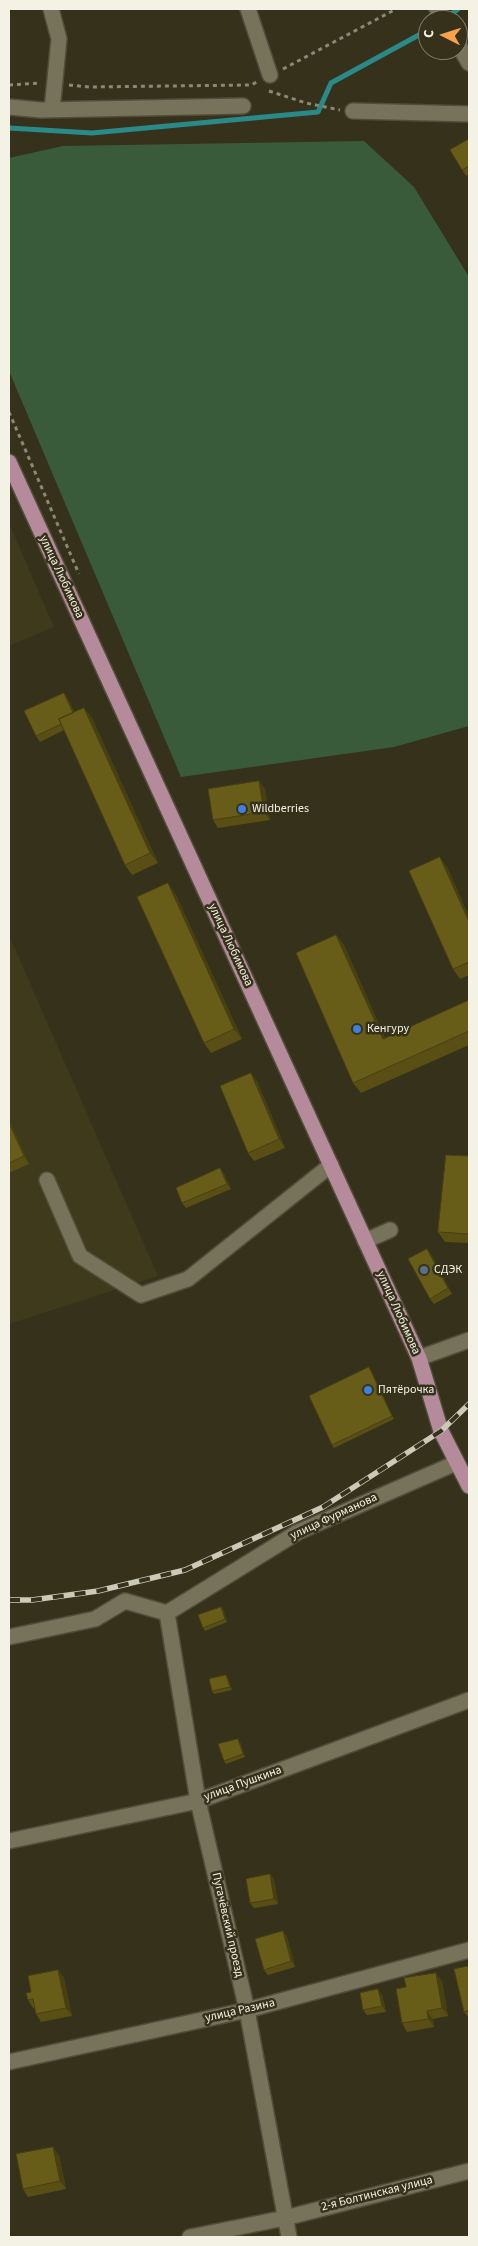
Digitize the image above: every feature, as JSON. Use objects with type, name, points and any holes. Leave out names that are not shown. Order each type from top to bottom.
[{"type":"main road","name":"улица Любимова","points":[[9,462],[419,1358],[441,1431],[469,1486]]},
{"type":"street","points":[[51,9],[59,39],[52,110]]},
{"type":"street","points":[[248,9],[270,75]]},
{"type":"street","points":[[9,107],[52,110],[243,106]]},
{"type":"street","points":[[353,111],[469,114]]},
{"type":"street","points":[[47,1180],[80,1256],[141,1295],[188,1280],[330,1165]]},
{"type":"street","points":[[365,1240],[390,1230]]},
{"type":"street","points":[[419,1358],[469,1340]]},
{"type":"street","name":"улица Фурманова","points":[[167,1613],[298,1532],[456,1462]]},
{"type":"street","points":[[9,1637],[94,1619],[125,1602],[167,1613]]},
{"type":"street","name":"Пугачёвский проезд","points":[[167,1613],[198,1800],[247,2010],[289,2237]]},
{"type":"street","name":"улица Пушкина","points":[[9,1841],[198,1800],[469,1700]]},
{"type":"street","name":"улица Разина","points":[[9,2062],[247,2010],[469,1950]]},
{"type":"street","name":"2-я Болтинская улица","points":[[190,2237],[285,2218],[469,2170]]},
{"type":"path","points":[[251,85],[396,9]]},
{"type":"path","points":[[9,85],[55,83],[89,87],[251,85],[313,105],[325,107]]},
{"type":"shaded area","points":[[9,523],[54,627],[9,646]]},
{"type":"shaded area","points":[[9,935],[158,1276],[9,1324]]},
{"type":"green space","points":[[364,141],[414,187],[469,277],[469,726],[394,747],[181,777],[9,371],[9,158],[63,146]]},
{"type":"building","points":[[469,139],[469,166],[462,170],[450,150]]},
{"type":"building","points":[[64,693],[73,713],[59,719],[61,724],[36,736],[24,711]]},
{"type":"building","points":[[84,708],[150,853],[125,865],[59,719]]},
{"type":"building","name":"Wildberries","points":[[259,781],[264,812],[213,820],[208,789]]},
{"type":"building","points":[[440,857],[469,922],[469,962],[453,969],[409,871]]},
{"type":"building","points":[[168,883],[234,1029],[204,1043],[137,897]]},
{"type":"building","name":"Кенгуру","points":[[336,935],[383,1039],[469,1000],[469,1031],[353,1083],[296,953]]},
{"type":"building","points":[[251,1073],[279,1139],[248,1153],[220,1086]]},
{"type":"building","points":[[9,1123],[24,1156],[9,1163]]},
{"type":"building","points":[[446,1155],[469,1156],[469,1234],[438,1232]]},
{"type":"building","points":[[220,1168],[227,1184],[182,1203],[176,1188]]},
{"type":"building","points":[[427,1249],[448,1288],[430,1299],[408,1259]]},
{"type":"building","points":[[369,1367],[392,1416],[332,1445],[309,1396]]},
{"type":"building","points":[[221,1607],[225,1619],[203,1628],[198,1615]]},
{"type":"building","points":[[226,1675],[230,1687],[212,1691],[209,1679]]},
{"type":"building","points":[[238,1739],[243,1754],[224,1761],[218,1744]]},
{"type":"building","points":[[270,1874],[274,1899],[250,1903],[246,1879]]},
{"type":"building","points":[[283,1931],[291,1961],[264,1970],[255,1939]]},
{"type":"building","points":[[469,1966],[469,2010],[464,2012],[454,1969]]},
{"type":"building","points":[[58,1970],[66,2008],[36,2014],[33,1999],[28,2000],[26,1993],[31,1992],[28,1976]]},
{"type":"building","points":[[436,1973],[442,2008],[427,2011],[428,2019],[402,2023],[396,1989],[406,1987],[404,1978]]},
{"type":"building","points":[[378,1989],[382,2006],[363,2010],[360,1993]]},
{"type":"building","points":[[53,2147],[60,2181],[23,2189],[16,2154]]},
{"type":"waterway","points":[[9,128],[92,133],[318,112],[331,83],[418,35]]},
{"type":"railway","points":[[9,1600],[32,1600],[98,1591],[185,1570],[323,1507],[441,1431],[469,1404]]},
{"type":"place","name":"Wildberries","points":[[242,809]]},
{"type":"place","name":"Кенгуру","points":[[357,1029]]},
{"type":"place","name":"СДЭК","points":[[424,1270]]},
{"type":"place","name":"Пятёрочка","points":[[368,1390]]}]
